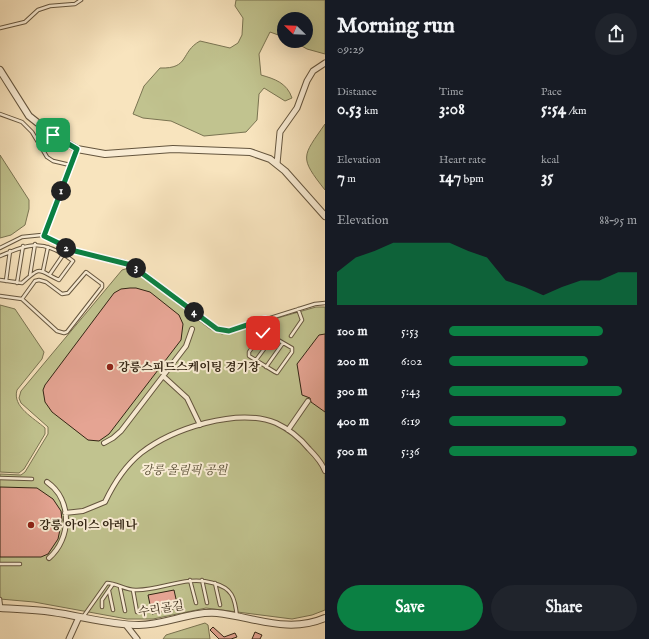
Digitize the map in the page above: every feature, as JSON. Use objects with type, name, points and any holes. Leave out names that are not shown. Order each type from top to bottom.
[{"type":"street","points":[[276,164],[280,132],[297,108],[307,81],[313,70],[325,63]]},
{"type":"street","points":[[0,70],[29,116],[53,135],[77,149],[106,154],[173,149],[250,152],[264,156],[276,164],[299,185],[325,216]]},
{"type":"street","points":[[104,443],[113,438],[121,430],[163,376],[186,346],[192,329]]},
{"type":"street","points":[[163,376],[187,398],[200,426]]},
{"type":"street","points":[[288,430],[308,401]]},
{"type":"street","points":[[65,513],[82,511],[105,502],[115,482],[140,454],[157,442],[174,433],[200,426],[250,418],[275,423],[288,430],[301,440],[312,452],[325,471]]},
{"type":"street","points":[[47,482],[54,487],[61,498],[65,513],[66,526],[63,540],[57,551],[49,558]]},
{"type":"street","name":"수리골길","points":[[1,608],[51,612],[126,625],[153,624],[206,613],[237,617],[277,625],[302,624],[324,620]]},
{"type":"street","points":[[68,639],[81,617]]},
{"type":"street","points":[[126,625],[137,639]]},
{"type":"lane","points":[[0,28],[25,22],[38,10],[50,6],[75,4],[81,0]]},
{"type":"lane","points":[[0,114],[22,122],[32,132],[47,157],[53,161],[70,165]]},
{"type":"lane","points":[[44,236],[77,149]]},
{"type":"lane","points":[[0,248],[29,236],[44,236],[70,250],[131,265],[217,329],[229,331],[315,304],[325,303]]},
{"type":"lane","points":[[30,275],[35,244]]},
{"type":"lane","points":[[0,256],[22,246],[35,244],[48,247],[73,261],[61,279],[57,280],[50,274],[37,271],[30,275],[22,283],[0,280]]},
{"type":"lane","points":[[17,283],[22,246]]},
{"type":"lane","points":[[42,271],[48,247]]},
{"type":"lane","points":[[6,282],[10,251]]},
{"type":"lane","points":[[50,274],[63,255]]},
{"type":"lane","points":[[0,296],[22,299],[57,331],[64,333],[102,287],[102,284],[86,272],[68,293],[62,294],[46,282],[39,280],[35,281],[22,299]]},
{"type":"lane","points":[[291,336],[301,322],[298,309]]},
{"type":"lane","points":[[256,360],[273,337],[293,350],[278,372],[266,367],[256,360],[248,354],[265,330],[265,319]]},
{"type":"lane","points":[[266,367],[283,343]]},
{"type":"lane","points":[[0,478],[32,479]]},
{"type":"lane","points":[[0,564],[20,564]]},
{"type":"lane","points":[[190,580],[196,603]]},
{"type":"lane","points":[[81,617],[104,584],[107,583],[133,590],[150,589],[190,580],[202,580],[215,583],[227,588],[231,592],[236,606],[237,617]]},
{"type":"lane","points":[[202,580],[207,603]]},
{"type":"lane","points":[[215,583],[220,605]]},
{"type":"lane","points":[[102,608],[102,600],[113,584]]},
{"type":"lane","points":[[120,587],[125,611]]},
{"type":"lane","points":[[109,590],[113,610]]},
{"type":"lane","points":[[133,590],[137,612]]},
{"type":"lane","points":[[0,598],[1,608]]},
{"type":"green space","points":[[236,0],[325,0],[325,54],[305,48],[313,48],[313,12],[277,12],[277,34],[270,32],[259,54],[261,75],[280,82],[290,93],[292,98],[285,101],[264,88],[259,94],[257,120],[246,132],[204,136],[171,121],[143,118],[133,114],[144,86],[160,68],[170,68],[181,63],[194,45],[200,41],[230,48],[238,43],[242,35],[243,18],[235,6]]},
{"type":"green space","points":[[325,124],[325,190],[311,170],[307,157],[308,151]]},
{"type":"green space","points":[[0,155],[29,200],[29,209],[25,225],[11,235],[0,238]]},
{"type":"green space","name":"강릉 올림픽 공원","points":[[129,268],[210,329],[222,334],[316,307],[325,307],[325,610],[312,615],[292,619],[206,608],[153,619],[127,619],[34,602],[0,599],[0,474],[21,475],[25,472],[48,434],[48,427],[21,403],[19,398],[21,391],[122,270]]},
{"type":"green space","points":[[0,305],[15,309],[44,352],[42,359],[17,390],[16,396],[21,407],[45,428],[45,434],[24,469],[19,473],[0,472]]},
{"type":"green space","points":[[205,623],[208,625],[210,639],[163,639],[166,635]]},
{"type":"building","name":"강릉스피드스케이팅 경기장","points":[[130,288],[150,292],[179,315],[183,324],[181,340],[109,434],[99,441],[88,440],[52,412],[45,402],[43,390],[45,385],[114,293],[121,289]]},
{"type":"building","points":[[325,334],[325,412],[311,402],[310,398],[302,395],[297,364],[319,335]]},
{"type":"building","name":"강릉 아이스 아레나","points":[[0,487],[37,488],[53,499],[61,511],[62,520],[58,539],[48,554],[41,557],[0,557]]},
{"type":"building","points":[[174,590],[178,608],[152,614],[148,595]]},
{"type":"building","points":[[213,627],[224,637],[235,633],[237,637],[231,639],[219,639],[210,630]]},
{"type":"building","points":[[255,632],[262,635],[260,639],[252,639]]},
{"type":"place","name":"강릉스피드스케이팅 경기장","points":[[110,367]]},
{"type":"place","name":"강릉 아이스 아레나","points":[[31,525]]},
{"type":"route","points":[[53,135],[77,149],[44,236],[66,248],[124,262],[139,269],[217,329],[229,331],[265,319],[265,330],[263,333]]}]
